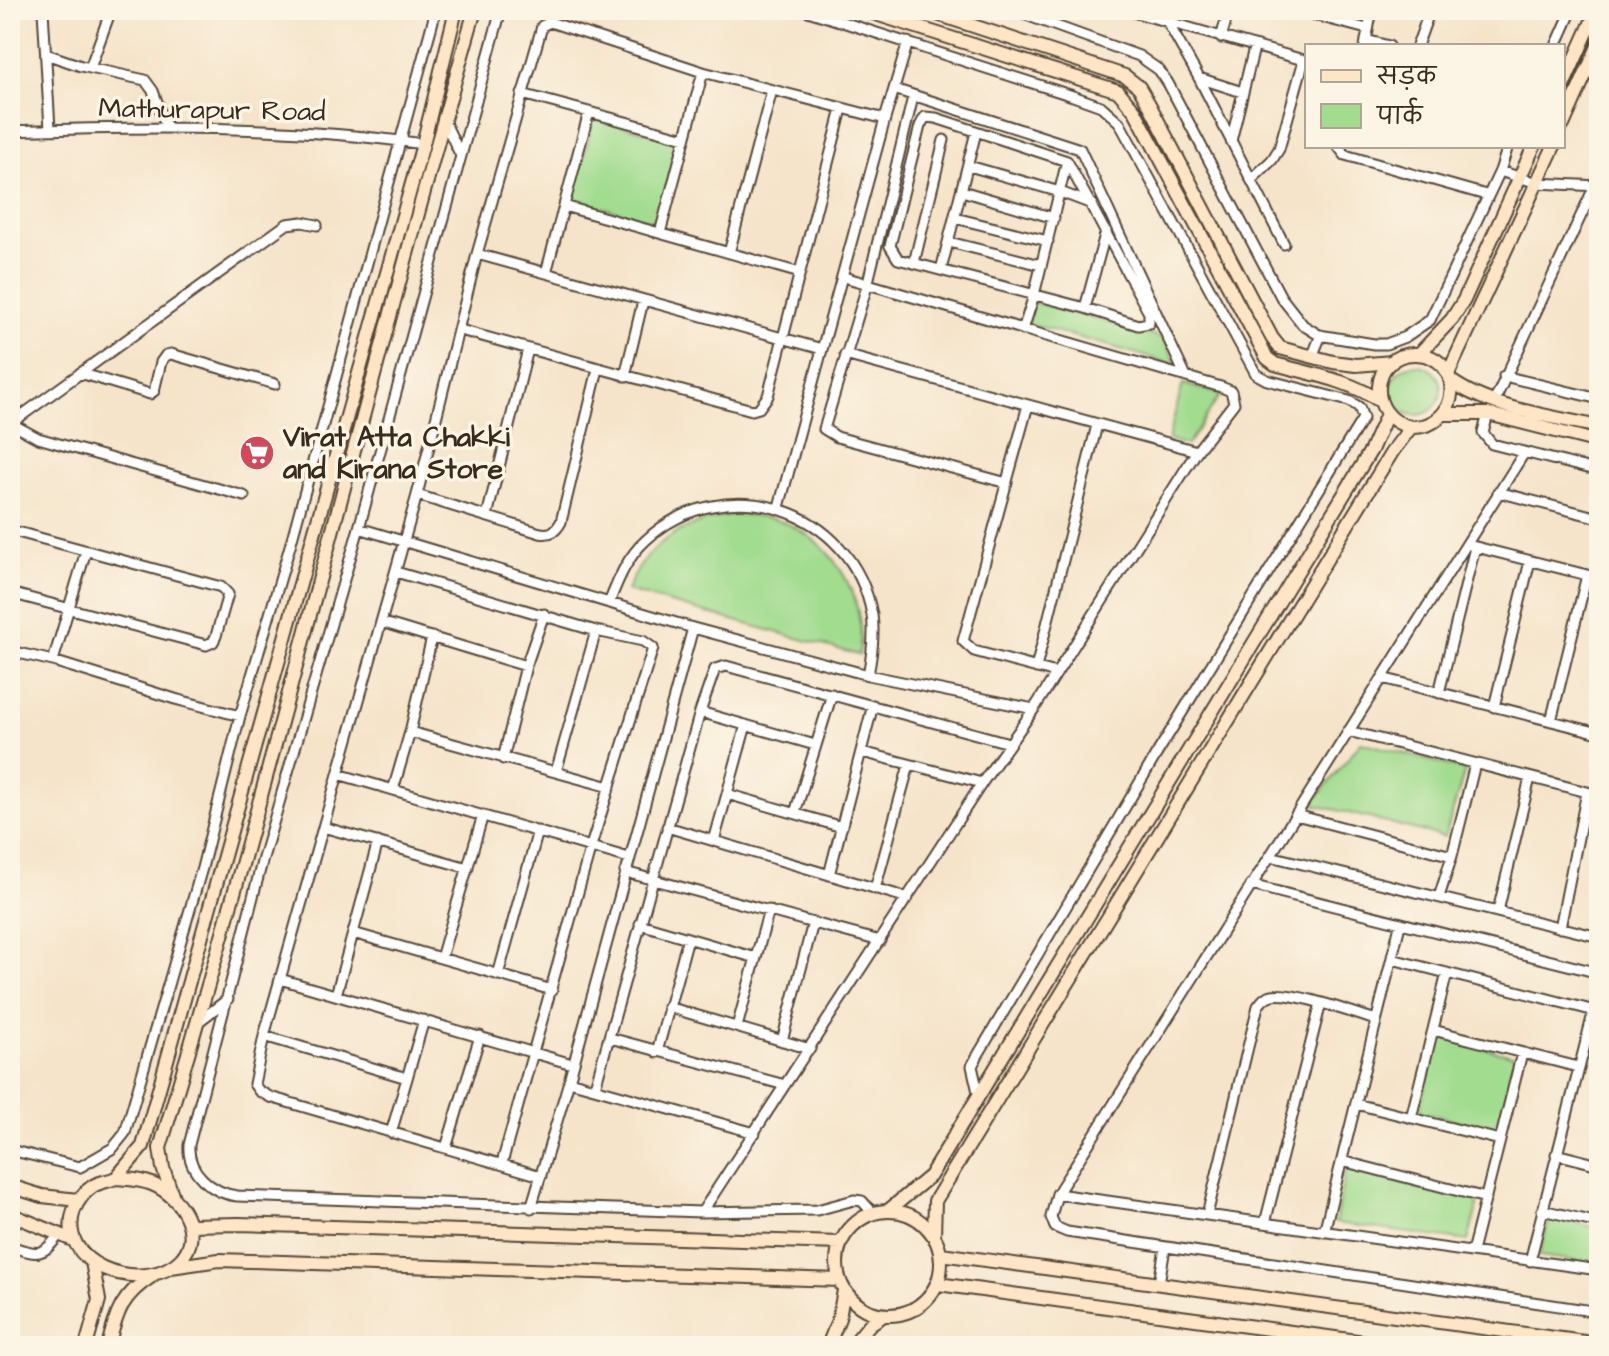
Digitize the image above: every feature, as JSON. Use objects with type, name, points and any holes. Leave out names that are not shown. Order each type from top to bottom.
[{"type":"street","points":[[43,10],[50,129]]},
{"type":"street","points":[[90,68],[111,10]]},
{"type":"street","points":[[10,1150],[80,1167],[119,1142],[133,1110],[436,10]]},
{"type":"street","points":[[116,1178],[143,1146],[423,144],[456,10]]},
{"type":"street","points":[[108,1346],[118,1309],[139,1285],[185,1256],[191,1239],[190,1225],[173,1197],[163,1168],[160,1148],[198,1022],[475,10]]},
{"type":"street","points":[[501,10],[359,528],[268,843],[189,1145],[190,1164],[212,1186],[223,1193],[237,1196],[702,1212],[817,1210],[854,1200],[862,1201],[873,1213]]},
{"type":"street","points":[[805,10],[1087,101],[1110,112],[1132,146],[1256,374],[1267,380],[1355,404],[1362,412],[1362,423],[1159,750],[978,1055],[972,1066],[978,1092]]},
{"type":"street","points":[[863,10],[1118,91],[1135,111],[1261,350],[1275,364],[1348,384],[1380,401]]},
{"type":"street","points":[[925,10],[1125,76],[1139,87],[1280,348],[1356,365],[1392,362],[1405,355],[1419,354],[1439,362],[1449,377],[1491,408],[1599,442]]},
{"type":"street","points":[[1012,10],[1139,56],[1159,70],[1281,297],[1303,325],[1321,335],[1386,344],[1419,330],[1430,320],[1486,195],[1500,171],[1507,148]]},
{"type":"street","points":[[1126,10],[1305,61],[1279,149],[1251,180]]},
{"type":"street","points":[[1221,38],[1229,10]]},
{"type":"street","points":[[1295,10],[1312,12],[1366,39],[1372,10]]},
{"type":"street","points":[[1418,44],[1430,10]]},
{"type":"street","points":[[1557,44],[1572,10]]},
{"type":"street","points":[[1565,82],[1597,10]]},
{"type":"street","points":[[541,1176],[270,1097],[254,1084],[264,1036],[396,572],[477,254],[541,30],[550,22],[703,72],[885,119]]},
{"type":"street","points":[[1168,23],[1284,244]]},
{"type":"street","points":[[779,507],[908,42]]},
{"type":"street","points":[[1565,120],[1599,44]]},
{"type":"street","points":[[1231,142],[1254,48]]},
{"type":"street","points":[[46,54],[145,80],[153,91],[167,128]]},
{"type":"street","points":[[660,233],[703,72]]},
{"type":"street","points":[[1199,78],[1242,92]]},
{"type":"street","points":[[894,89],[1080,149],[1186,377]]},
{"type":"street","points":[[729,253],[772,90]]},
{"type":"street","points":[[522,94],[685,138]]},
{"type":"street","points":[[913,97],[867,286],[824,424],[826,432],[1007,483]]},
{"type":"street","points":[[460,330],[752,410],[759,408],[768,396],[842,109]]},
{"type":"street","points":[[546,273],[589,112]]},
{"type":"street","points":[[925,117],[1067,161],[1149,313],[1151,321],[1142,326],[898,259],[890,246],[921,121],[925,117]]},
{"type":"street","points":[[444,121],[461,156]]},
{"type":"street","name":"Mathurapur Road","points":[[10,131],[167,128],[279,131],[423,144]]},
{"type":"street","points":[[941,270],[976,132]]},
{"type":"street","points":[[914,263],[944,140]]},
{"type":"street","points":[[1340,148],[1345,155],[1486,195]]},
{"type":"street","points":[[1419,354],[1452,319],[1464,300],[1533,148]]},
{"type":"street","points":[[1392,362],[1380,380],[1380,401],[1387,414],[1398,423],[1411,427],[1426,426],[1443,414],[1450,402],[1449,377],[1553,148]]},
{"type":"street","points":[[1023,330],[1067,161]]},
{"type":"street","points":[[969,166],[1092,204]]},
{"type":"street","points":[[1500,171],[1537,183],[1598,183],[1504,376],[1483,433],[1492,444],[1599,471]]},
{"type":"street","points":[[962,191],[1054,218]]},
{"type":"street","points":[[564,206],[800,273]]},
{"type":"street","points":[[955,218],[1048,241]]},
{"type":"street","points":[[244,496],[38,438],[10,423],[287,224],[317,225]]},
{"type":"street","points":[[1085,308],[1106,231]]},
{"type":"street","points":[[949,242],[1041,265]]},
{"type":"street","points":[[477,254],[822,349]]},
{"type":"street","points":[[702,1212],[982,783],[1034,709],[1197,451],[1234,403],[1231,391],[844,277]]},
{"type":"street","points":[[625,376],[643,301]]},
{"type":"street","points":[[1312,357],[1321,335]]},
{"type":"street","points":[[487,516],[528,349]]},
{"type":"street","points":[[80,373],[150,394],[154,391],[161,362],[171,354],[275,384]]},
{"type":"street","points":[[845,355],[1197,451]]},
{"type":"street","points":[[417,495],[540,533],[547,534],[556,529],[561,522],[598,369]]},
{"type":"street","points":[[1313,392],[1316,375]]},
{"type":"street","points":[[1504,376],[1599,399]]},
{"type":"street","points":[[1028,405],[963,641],[974,651],[1056,673]]},
{"type":"street","points":[[1443,414],[1491,408],[1599,427]]},
{"type":"street","points":[[889,1210],[930,1176],[978,1092],[1363,463],[1387,414]]},
{"type":"street","points":[[1036,668],[1097,425]]},
{"type":"street","points":[[934,1236],[935,1201],[1392,452],[1411,427]]},
{"type":"street","points":[[1524,453],[1498,492],[1470,546],[1348,731],[1057,1194],[1051,1217],[1055,1227],[1067,1232],[1599,1312]]},
{"type":"street","points":[[1498,492],[1599,518]]},
{"type":"street","points":[[609,603],[622,570],[644,542],[672,520],[704,506],[740,502],[779,507],[803,518],[828,536],[848,559],[863,585],[872,615],[873,645],[868,675]]},
{"type":"street","points":[[359,528],[693,628],[868,675],[1034,709]]},
{"type":"street","points":[[10,530],[227,590],[228,594],[216,636],[210,645],[206,645],[10,593]]},
{"type":"street","points":[[1470,546],[1599,578]]},
{"type":"street","points":[[1439,693],[1470,546]]},
{"type":"street","points":[[53,661],[86,551]]},
{"type":"street","points":[[1494,707],[1530,561]]},
{"type":"street","points":[[396,572],[596,631],[643,641],[653,648],[591,846],[502,1163]]},
{"type":"street","points":[[1551,721],[1587,575]]},
{"type":"street","points":[[503,759],[526,666],[544,614]]},
{"type":"street","points":[[381,622],[526,666]]},
{"type":"street","points":[[531,1208],[569,1081],[693,628]]},
{"type":"street","points":[[556,772],[596,631]]},
{"type":"street","points":[[393,790],[432,637]]},
{"type":"street","points":[[10,651],[240,716]]},
{"type":"street","points":[[595,1087],[700,712],[712,675],[720,666],[1009,743]]},
{"type":"street","points":[[1382,678],[1599,733]]},
{"type":"street","points":[[795,813],[832,694]]},
{"type":"street","points":[[829,875],[873,705]]},
{"type":"street","points":[[700,712],[815,745]]},
{"type":"street","points":[[714,841],[746,725]]},
{"type":"street","points":[[1348,731],[1599,795]]},
{"type":"street","points":[[410,732],[610,787]]},
{"type":"street","points":[[862,752],[982,783]]},
{"type":"street","points":[[1439,897],[1475,764]]},
{"type":"street","points":[[875,889],[909,765]]},
{"type":"street","points":[[338,774],[629,858]]},
{"type":"street","points":[[1498,911],[1530,778]]},
{"type":"street","points":[[1560,928],[1587,792]]},
{"type":"street","points":[[727,794],[842,827]]},
{"type":"street","points":[[441,958],[483,815]]},
{"type":"street","points":[[1296,815],[1452,856]]},
{"type":"street","points":[[323,827],[468,868]]},
{"type":"street","points":[[667,827],[908,898]]},
{"type":"street","points":[[498,975],[538,831]]},
{"type":"street","points":[[336,995],[378,842]]},
{"type":"street","points":[[1270,856],[1599,937]]},
{"type":"street","points":[[625,872],[880,941]]},
{"type":"street","points":[[1251,885],[1599,973]]},
{"type":"street","points":[[737,1027],[769,910]]},
{"type":"street","points":[[782,1041],[813,923]]},
{"type":"street","points":[[640,924],[756,958]]},
{"type":"street","points":[[1324,1232],[1400,925]]},
{"type":"street","points":[[353,933],[552,990]]},
{"type":"street","points":[[657,1052],[688,938]]},
{"type":"street","points":[[1392,959],[1596,1011]]},
{"type":"street","points":[[1411,1118],[1447,973]]},
{"type":"street","points":[[280,979],[572,1064]]},
{"type":"street","points":[[1530,1261],[1599,990]]},
{"type":"street","points":[[167,994],[184,998]]},
{"type":"street","points":[[1207,1215],[1258,1006],[1272,995],[1321,1003],[1376,1020]]},
{"type":"street","points":[[198,1022],[228,999]]},
{"type":"street","points":[[1265,1223],[1321,1003]]},
{"type":"street","points":[[668,1007],[810,1049]]},
{"type":"street","points":[[391,1133],[424,1020]]},
{"type":"street","points":[[1433,1030],[1578,1067]]},
{"type":"street","points":[[264,1036],[407,1078]]},
{"type":"street","points":[[446,1148],[480,1036]]},
{"type":"street","points":[[610,1038],[785,1085]]},
{"type":"street","points":[[1472,1252],[1522,1053]]},
{"type":"street","points":[[569,1081],[755,1133]]},
{"type":"street","points":[[1356,1104],[1500,1140]]},
{"type":"street","points":[[1556,1154],[1599,1165]]},
{"type":"street","points":[[1342,1161],[1486,1198]]},
{"type":"street","points":[[73,1240],[71,1220],[78,1200],[93,1186],[116,1178],[134,1179],[155,1185],[173,1197]]},
{"type":"street","points":[[10,1186],[42,1196],[78,1200]]},
{"type":"street","points":[[1057,1194],[1599,1270]]},
{"type":"street","points":[[889,1210],[906,1213],[922,1222],[934,1236],[941,1254],[941,1269],[938,1284],[929,1298],[901,1314],[884,1315],[868,1311],[855,1303],[842,1285],[837,1268],[840,1243],[848,1230],[860,1219],[889,1210]]},
{"type":"street","points":[[1542,1210],[1599,1223]]},
{"type":"street","points":[[10,1214],[73,1240],[92,1262],[103,1268],[133,1275],[154,1275]]},
{"type":"street","points":[[190,1225],[840,1243]]},
{"type":"street","points":[[10,1246],[41,1253],[48,1250],[59,1234]]},
{"type":"street","points":[[1159,1283],[1165,1248]]},
{"type":"street","points":[[941,1254],[1599,1344]]},
{"type":"street","points":[[171,1267],[219,1260],[842,1285]]},
{"type":"street","points":[[86,1346],[99,1300],[92,1262]]},
{"type":"street","points":[[938,1284],[1394,1346]]},
{"type":"street","points":[[828,1346],[839,1318],[842,1285]]},
{"type":"street","points":[[852,1346],[870,1324],[884,1315]]},
{"type":"green space","points":[[594,118],[679,140],[658,223],[572,199]]},
{"type":"green space","points":[[1033,302],[1163,338],[1177,365],[1027,323]]},
{"type":"green space","points":[[1416,365],[1434,372],[1441,390],[1434,408],[1416,415],[1398,408],[1391,390],[1398,372]]},
{"type":"green space","points":[[1183,384],[1221,394],[1187,445],[1168,439]]},
{"type":"green space","points":[[740,514],[770,518],[791,526],[811,537],[827,552],[841,570],[858,611],[861,633],[859,655],[627,591],[646,558],[672,536],[703,522]]},
{"type":"green space","points":[[1361,742],[1465,770],[1445,837],[1312,804]]},
{"type":"green space","points":[[1437,1036],[1516,1056],[1497,1131],[1419,1111]]},
{"type":"green space","points":[[1346,1168],[1479,1200],[1468,1241],[1335,1223]]},
{"type":"green space","points":[[1550,1217],[1599,1228],[1599,1264],[1539,1256]]},
{"type":"place","name":"Virat Atta Chakki and Kirana Store","points":[[257,453]]}]
